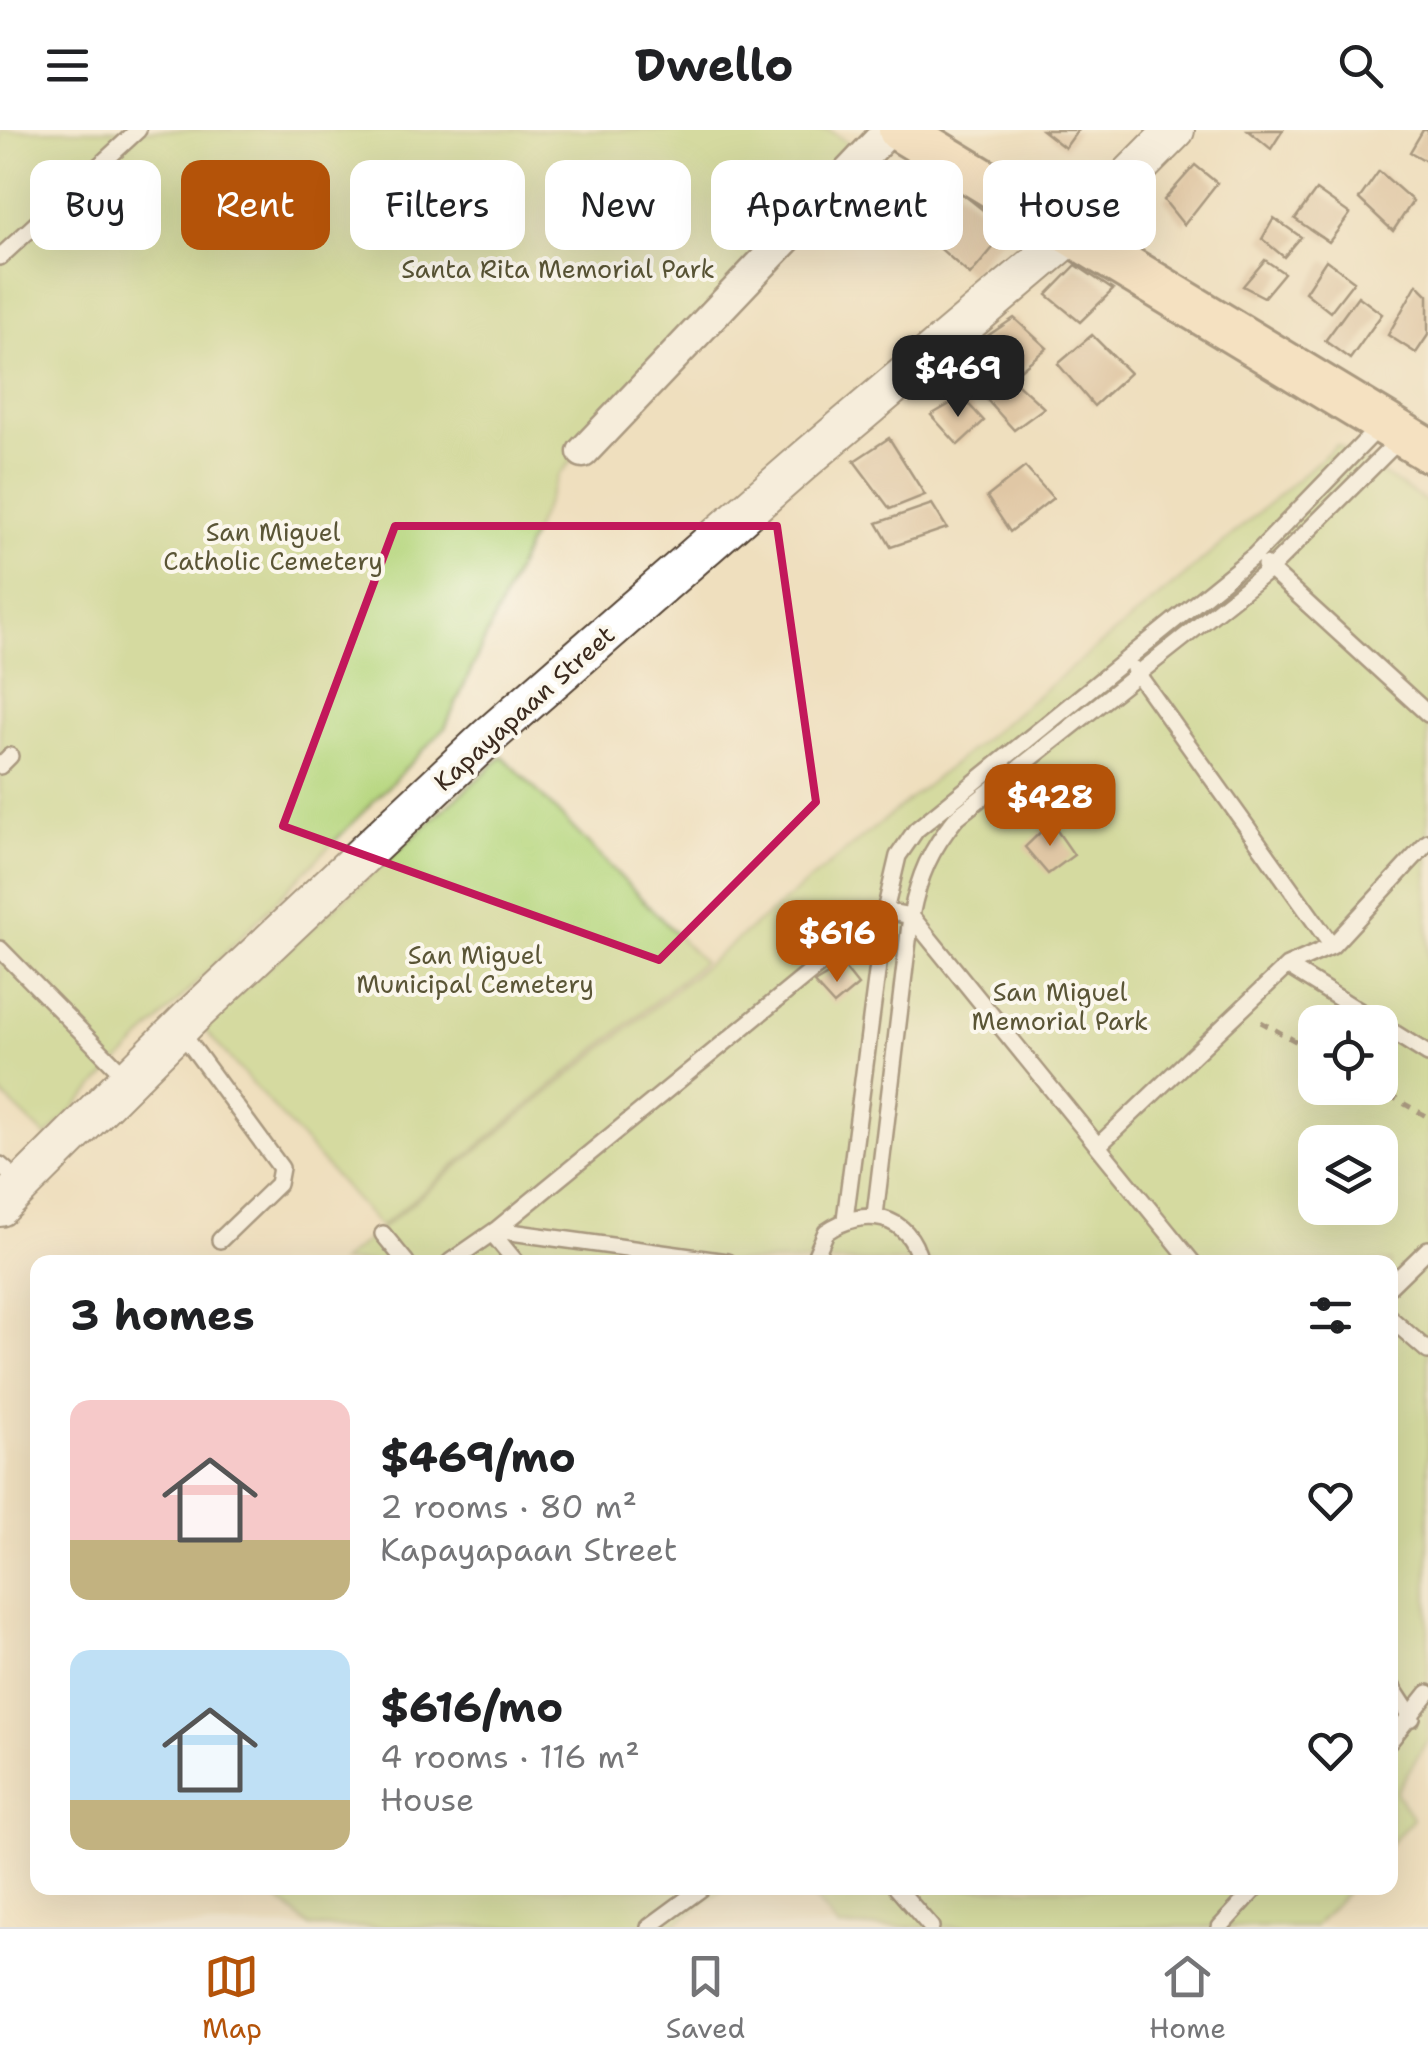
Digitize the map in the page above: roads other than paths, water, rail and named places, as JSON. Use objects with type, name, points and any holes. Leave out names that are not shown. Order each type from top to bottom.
[{"type":"main road","points":[[900,130],[983,180]]},
{"type":"main road","points":[[1098,250],[1405,436]]},
{"type":"street","points":[[583,452],[889,130]]},
{"type":"street","name":"Kapayapaan Street","points":[[1145,160],[1175,130]]},
{"type":"street","name":"Kapayapaan Street","points":[[8,1186],[129,1080],[488,737],[1053,250]]},
{"type":"lane","points":[[0,257],[138,130]]},
{"type":"lane","points":[[845,1219],[885,911],[898,856],[916,830],[1405,436]]},
{"type":"lane","points":[[875,1215],[911,916],[920,872],[930,849],[957,818],[1270,570],[1405,436]]},
{"type":"lane","points":[[1255,555],[1428,714]]},
{"type":"lane","points":[[1125,658],[1332,946]]},
{"type":"lane","points":[[1099,1145],[1288,966],[1332,946],[1428,842]]},
{"type":"lane","points":[[885,911],[911,916],[1186,1255]]},
{"type":"lane","points":[[460,1255],[494,1232],[885,911]]},
{"type":"lane","points":[[0,950],[129,1080]]},
{"type":"lane","points":[[1288,966],[1350,1005]]},
{"type":"lane","points":[[179,1029],[281,1168],[278,1184],[220,1240]]},
{"type":"lane","points":[[1398,1035],[1428,1054]]},
{"type":"lane","points":[[816,1255],[826,1232],[845,1219],[875,1215],[907,1233],[917,1255]]},
{"type":"lane","points":[[494,1232],[511,1255]]},
{"type":"lane","points":[[494,1232],[673,1255]]},
{"type":"lane","points":[[382,1234],[400,1255]]},
{"type":"lane","points":[[1398,1278],[1428,1250]]},
{"type":"lane","points":[[1398,1325],[1428,1352]]},
{"type":"lane","points":[[1398,1733],[1428,1693]]},
{"type":"lane","points":[[1398,1696],[1412,1718]]},
{"type":"lane","points":[[649,1927],[692,1895]]},
{"type":"lane","points":[[903,1895],[931,1927]]},
{"type":"lane","points":[[1220,1927],[1250,1895]]},
{"type":"park label","name":"Santa Rita Memorial Park","points":[[558,269]]},
{"type":"park label","name":"San Miguel Catholic Cemetery","points":[[273,546]]},
{"type":"park label","name":"San Miguel Municipal Cemetery","points":[[475,970]]},
{"type":"park label","name":"San Miguel Memorial Park","points":[[1060,1006]]}]
